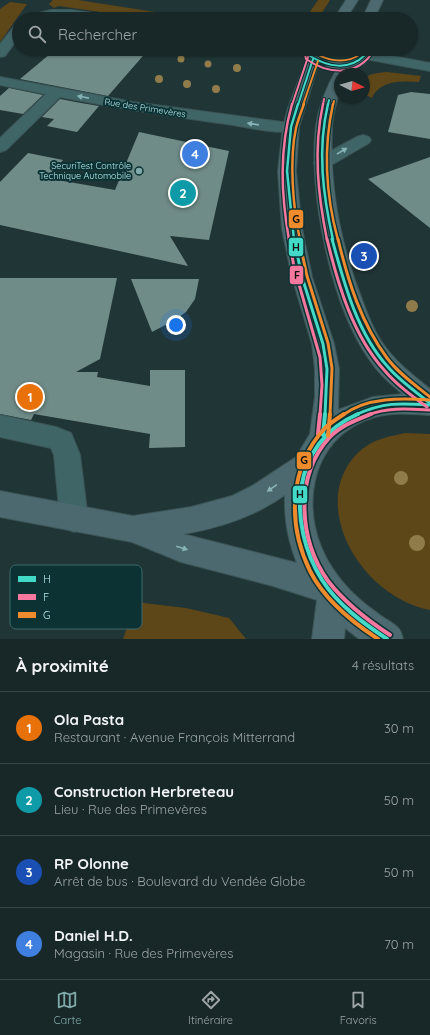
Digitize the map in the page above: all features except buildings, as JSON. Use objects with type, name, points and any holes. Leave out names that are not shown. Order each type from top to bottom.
[{"type":"main road","points":[[344,12],[352,0]]},
{"type":"main road","points":[[371,12],[377,0]]},
{"type":"main road","points":[[310,56],[292,127],[287,171],[292,229],[302,277],[323,344],[327,369],[327,397],[323,435]]},
{"type":"main road","points":[[314,56],[328,64],[346,65],[359,62],[361,56]]},
{"type":"main road","points":[[346,65],[335,82],[330,98],[325,123],[322,163],[327,203],[336,250],[352,300],[372,346],[383,361],[430,404]]},
{"type":"main road","points":[[387,639],[357,619],[331,591],[309,556],[299,524],[297,494],[304,466],[312,450],[323,435],[346,418],[372,408],[401,403],[430,404]]},
{"type":"main road","points":[[132,529],[206,517],[228,510],[247,503],[265,493],[304,466]]},
{"type":"main road","points":[[0,504],[132,529],[181,548],[273,571],[331,591]]},
{"type":"main road","points":[[328,639],[331,591]]},
{"type":"street","points":[[36,12],[38,4]]},
{"type":"street","points":[[0,53],[12,37]]},
{"type":"street","points":[[381,56],[430,67]]},
{"type":"street","name":"Rue des Primevères","points":[[0,81],[133,107],[265,125],[292,127]]},
{"type":"street","points":[[0,147],[8,133],[57,92]]},
{"type":"street","points":[[322,163],[363,140]]},
{"type":"street","points":[[0,426],[43,435],[62,441],[67,455],[74,518]]},
{"type":"shaded area","points":[[53,0],[78,0],[155,12],[100,12],[59,6],[54,8],[49,4]]},
{"type":"shaded area","points":[[318,0],[330,0],[322,12],[310,12]]},
{"type":"shaded area","points":[[10,2],[27,4],[21,12],[12,12],[12,25],[0,42],[0,9]]},
{"type":"shaded area","points":[[387,72],[421,76],[419,82],[399,82],[386,85],[380,88],[372,98],[370,97],[370,75],[375,73]]},
{"type":"shaded area","points":[[405,433],[430,434],[430,610],[410,604],[392,594],[375,581],[361,565],[349,547],[342,528],[338,507],[339,487],[346,469],[353,458],[372,443]]},
{"type":"shaded area","points":[[142,603],[186,608],[229,618],[246,639],[123,639],[127,629],[142,629]]},
{"type":"transit line","name":"F","points":[[305,56],[306,59],[321,68],[340,71],[357,68],[370,56]]},
{"type":"transit line","name":"H","points":[[310,56],[324,63],[339,66],[353,64],[364,56]]},
{"type":"transit line","name":"G","points":[[320,56],[339,61],[350,60],[358,56]]},
{"type":"transit line","name":"F","points":[[308,57],[286,128],[282,157],[282,172],[285,213],[291,254],[315,335],[322,368],[322,393],[318,434]]},
{"type":"transit line","name":"H","points":[[313,59],[291,127],[287,171],[292,229],[302,277],[323,344],[327,369],[327,397],[323,435]]},
{"type":"transit line","name":"G","points":[[318,61],[296,128],[292,171],[297,228],[307,276],[328,343],[332,368],[332,398],[328,436]]},
{"type":"transit line","name":"F","points":[[324,99],[317,146],[318,186],[327,240],[343,295],[354,321],[379,364],[395,382],[427,407]]},
{"type":"transit line","name":"H","points":[[329,100],[322,139],[322,163],[327,213],[339,266],[358,318],[383,361],[399,378],[430,403]]},
{"type":"transit line","name":"G","points":[[334,101],[328,139],[328,185],[337,237],[352,291],[374,338],[387,358],[402,374],[430,397]]},
{"type":"transit line","name":"G","points":[[378,639],[358,625],[340,609],[331,600],[310,571],[300,546],[295,520],[295,494],[300,469],[310,447],[326,427],[347,412],[380,400],[430,400]]},
{"type":"transit line","name":"H","points":[[387,639],[351,613],[335,598],[322,580],[309,555],[301,530],[299,504],[302,479],[311,456],[326,435],[346,419],[380,405],[430,405]]},
{"type":"transit line","name":"F","points":[[390,635],[364,617],[340,595],[327,579],[314,556],[307,531],[304,505],[307,480],[315,458],[329,438],[349,422],[382,410],[430,410]]},
{"type":"place","name":"Daniel H.D.","points":[[195,154]]},
{"type":"place","name":"SecuriTest Contrôle Technique Automobile","points":[[139,171]]},
{"type":"place","name":"Construction Herbreteau","points":[[183,193]]},
{"type":"place","name":"RP Olonne","points":[[364,256]]},
{"type":"place","name":"Ola Pasta","points":[[30,397]]}]
